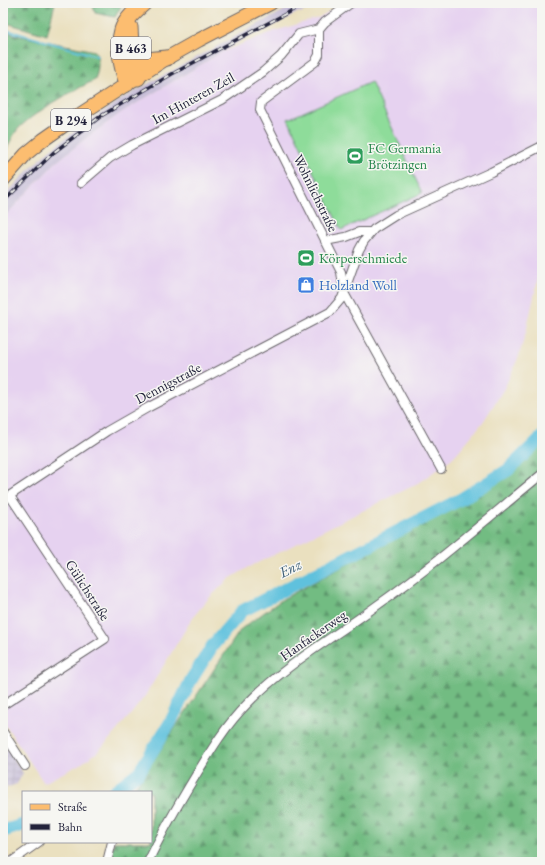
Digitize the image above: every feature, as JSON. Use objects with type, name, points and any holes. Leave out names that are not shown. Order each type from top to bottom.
[{"type":"highway","name":"B 463","points":[[132,81],[122,67],[121,35],[125,23],[144,3]]},
{"type":"highway","name":"B 463","points":[[131,17],[130,36],[132,53],[132,81]]},
{"type":"highway","name":"B 463","points":[[132,53],[146,60],[167,58]]},
{"type":"main road","name":"B 294","points":[[3,180],[26,154],[73,119],[167,58],[271,3]]},
{"type":"street","name":"Im Hinteren Zeil","points":[[81,183],[110,158],[132,145],[222,100],[263,72],[281,56],[299,34],[319,29],[325,22],[351,3]]},
{"type":"street","name":"Wohnlichstraße","points":[[319,29],[319,55],[315,62],[261,102],[260,110],[341,272],[344,293],[441,469]]},
{"type":"street","points":[[325,241],[346,237],[359,232],[371,232],[396,216],[491,172],[542,146]]},
{"type":"street","name":"Dennigstraße","points":[[7,498],[101,435],[149,407],[330,312],[344,293],[359,250],[371,232]]},
{"type":"street","name":"Hanfackerweg","points":[[148,862],[170,819],[222,733],[235,716],[254,696],[279,675],[426,570],[476,530],[511,498],[542,474]]},
{"type":"street","name":"Gülichstraße","points":[[3,704],[105,639],[7,498]]},
{"type":"street","points":[[3,732],[25,766]]},
{"type":"street","points":[[11,862],[38,843]]},
{"type":"street","points":[[107,862],[112,843]]},
{"type":"shaded area","points":[[298,3],[326,3],[315,9],[307,7],[308,9],[301,13],[299,12],[257,34],[255,32],[122,112],[55,163],[3,218],[3,197],[49,150],[90,120],[120,100],[158,78]]},
{"type":"shaded area","points":[[344,3],[542,3],[542,261],[526,332],[518,358],[505,387],[483,422],[448,462],[415,485],[249,567],[229,579],[209,598],[193,617],[145,696],[107,742],[95,754],[82,763],[44,783],[3,721],[3,218],[55,163],[122,112],[222,52],[272,32],[318,18]]},
{"type":"shaded area","points":[[3,742],[23,773],[17,784],[3,789]]},
{"type":"green space","points":[[3,3],[55,3],[47,35],[3,22]]},
{"type":"green space","points":[[86,3],[123,3],[115,17],[95,13],[93,6]]},
{"type":"green space","points":[[3,31],[20,36],[95,51],[98,58],[98,66],[95,80],[40,111],[21,126],[13,136],[3,158]]},
{"type":"green space","name":"FC Germania Brötzingen","points":[[371,82],[422,193],[341,230],[288,119]]},
{"type":"green space","points":[[542,443],[542,862],[109,862],[114,843],[152,843],[152,791],[133,791],[241,629],[283,599],[466,499],[507,473]]},
{"type":"waterway","points":[[3,29],[97,56]]},
{"type":"waterway","name":"Enz","points":[[114,791],[139,772],[170,723],[191,680],[213,645],[242,611],[461,499],[508,470],[542,437]]},
{"type":"waterway","name":"Enz","points":[[3,831],[22,825]]},
{"type":"railway","points":[[3,202],[53,153],[101,116],[172,74],[306,3]]},
{"type":"place","name":"FC Germania Brötzingen","points":[[355,156]]},
{"type":"place","name":"Körperschmiede","points":[[306,258]]},
{"type":"place","name":"Holzland Woll","points":[[306,285]]}]
